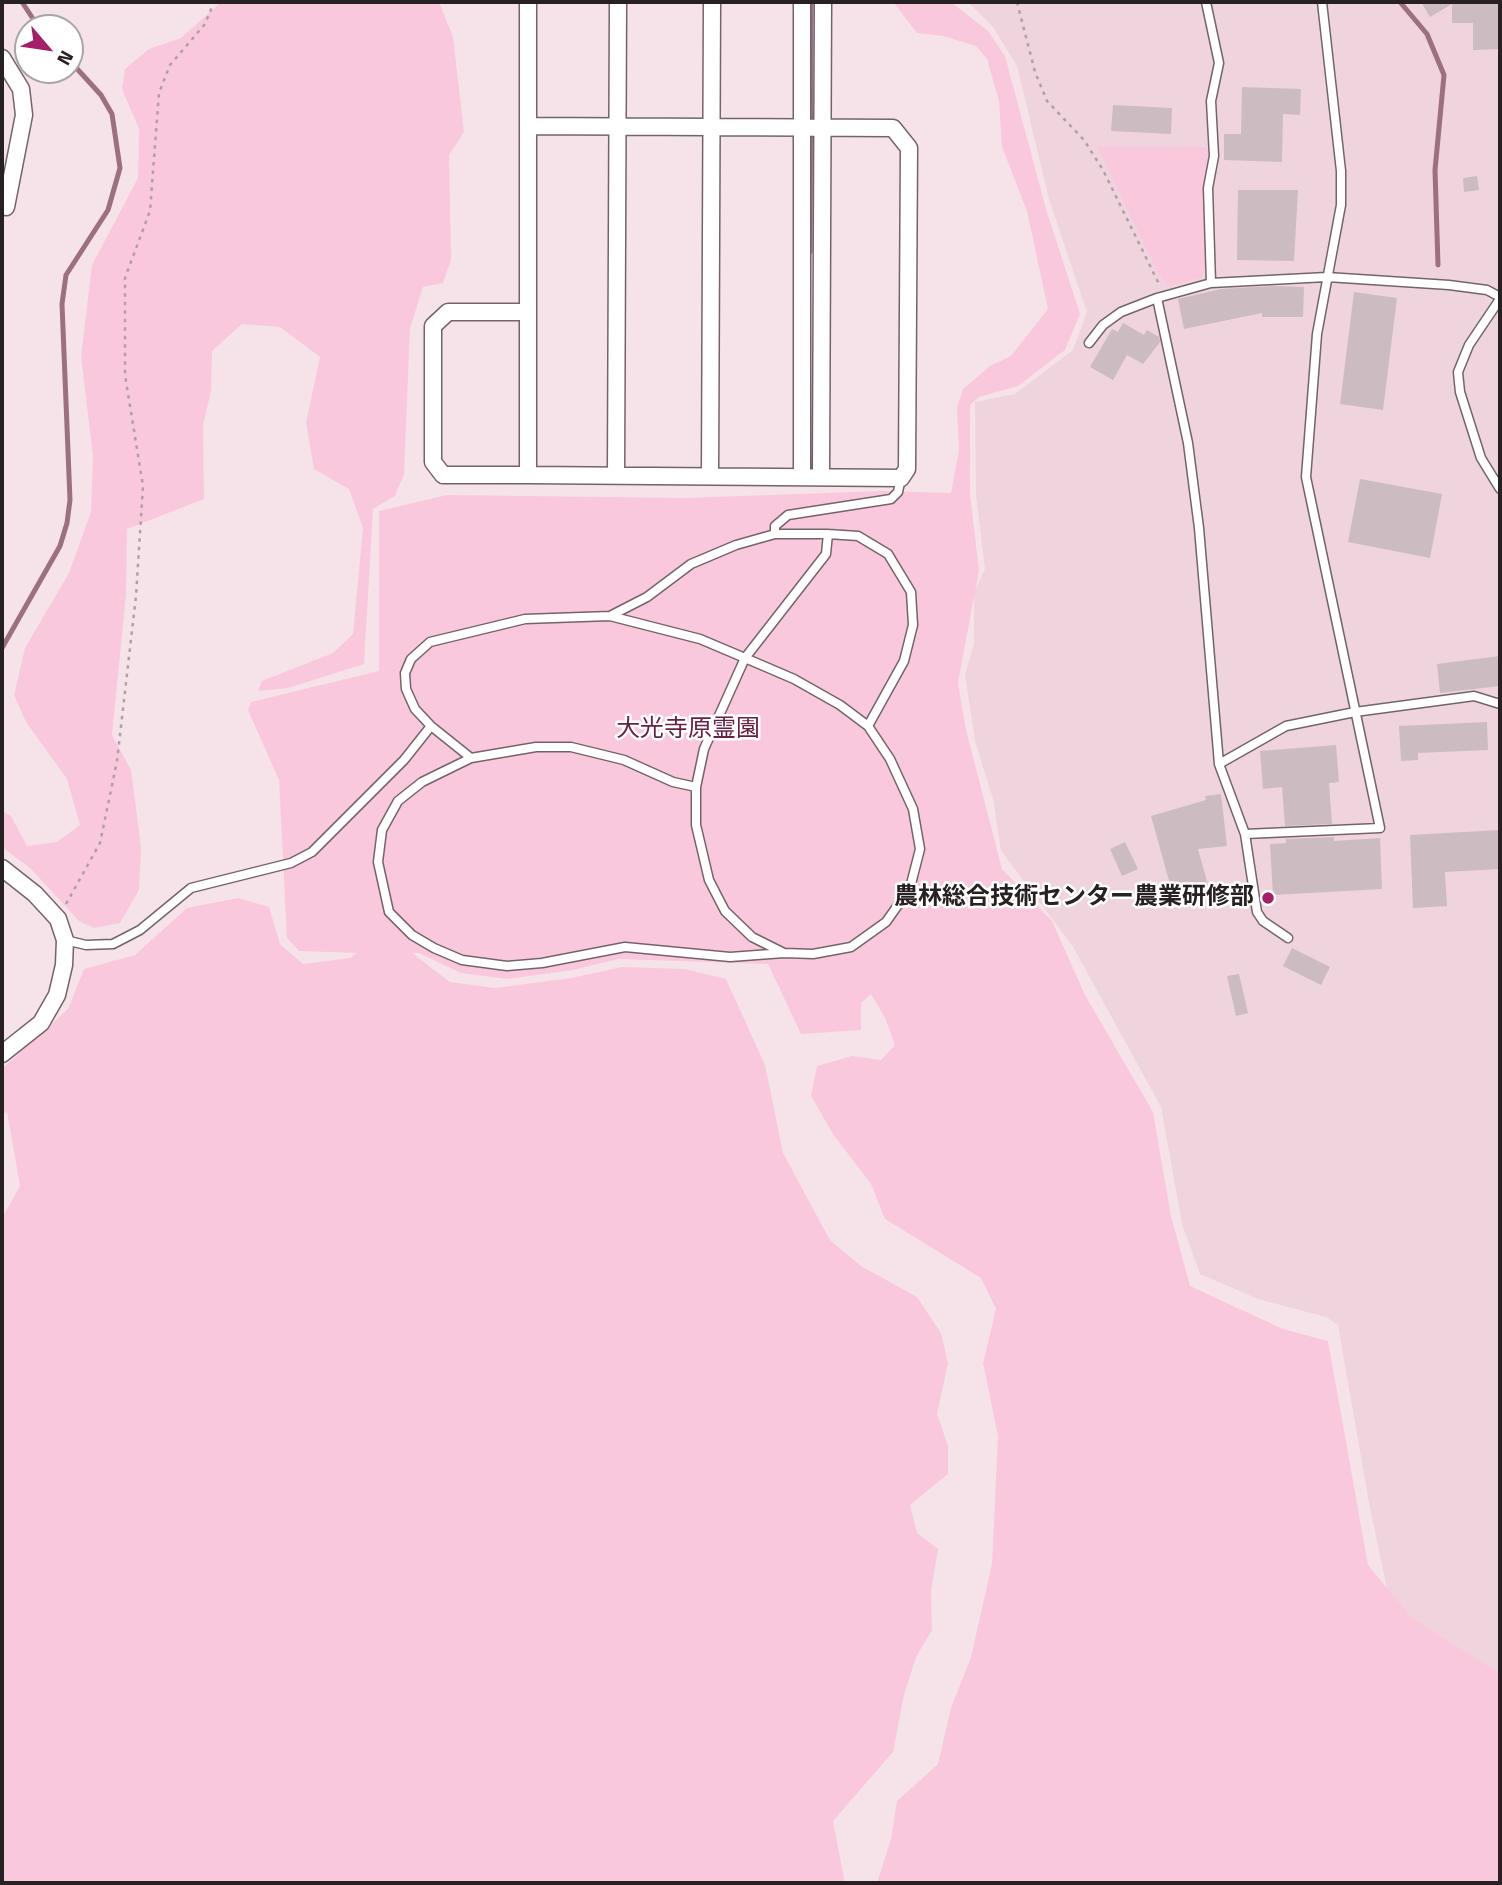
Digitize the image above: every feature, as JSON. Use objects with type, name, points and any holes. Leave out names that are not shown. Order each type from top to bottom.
[{"type":"street","points":[[528,2],[528,475]]},
{"type":"street","points":[[616,475],[618,2]]},
{"type":"street","points":[[710,476],[712,2]]},
{"type":"street","points":[[802,2],[802,475]]},
{"type":"street","points":[[821,475],[823,2]]},
{"type":"street","points":[[2,58],[22,89],[24,115],[6,208]]},
{"type":"street","points":[[526,313],[448,312],[433,326],[433,461],[443,475],[821,475],[846,479],[901,478],[907,469],[909,148],[893,128],[711,130],[529,126]]},
{"type":"street","points":[[2,868],[35,894],[58,919],[65,940],[64,965],[57,995],[41,1023],[2,1054]]},
{"type":"lane","points":[[1206,2],[1219,63],[1211,101],[1214,156],[1208,188],[1211,283]]},
{"type":"lane","points":[[1245,834],[1380,828],[1306,477],[1317,334],[1341,205],[1341,171],[1322,2]]},
{"type":"lane","points":[[1089,343],[1103,325],[1121,312],[1160,296],[1211,283],[1327,277],[1487,290],[1500,298],[1469,345],[1458,372],[1460,392],[1481,458],[1500,489]]},
{"type":"lane","points":[[1160,296],[1188,443],[1199,528],[1219,764],[1245,834],[1257,912],[1263,921],[1288,938]]},
{"type":"lane","points":[[775,534],[775,526],[788,515],[891,499],[898,492],[901,478]]},
{"type":"lane","points":[[610,616],[646,597],[691,564],[737,545],[775,534],[858,536],[888,554],[911,592],[913,625],[904,661],[868,726]]},
{"type":"lane","points":[[784,953],[752,937],[725,911],[706,869],[696,825],[695,786],[708,739],[745,658],[826,554],[828,534]]},
{"type":"lane","points":[[471,758],[431,726],[415,709],[406,689],[405,673],[411,659],[430,642],[525,619],[610,616],[700,639],[806,685],[868,726],[890,759],[912,809],[920,849],[909,888],[886,922],[851,947],[813,954],[730,957],[625,947],[542,963],[507,966],[462,960],[434,948],[411,934],[389,912],[378,862],[382,830],[398,801],[422,782],[471,758],[536,747],[571,747],[624,760],[673,782],[695,786]]},
{"type":"lane","points":[[1219,764],[1286,726],[1354,712],[1474,696],[1500,704]]},
{"type":"lane","points":[[65,940],[86,945],[113,944],[140,930],[191,888],[291,863],[312,852],[404,760],[431,726]]},
{"type":"path","points":[[58,919],[100,843],[117,761],[136,596],[143,486],[125,375],[125,278],[150,211],[159,93],[170,65],[205,24],[214,2]]},
{"type":"path","points":[[1017,2],[1035,72],[1047,101],[1084,140],[1103,170],[1157,278],[1160,296]]},
{"type":"shaded area","name":"農林総合技術センター農業研修部","points":[[968,2],[1500,2],[1500,1769],[1403,1665],[1369,1503],[1338,1325],[1326,1317],[1258,1299],[1200,1274],[1182,1224],[1161,1107],[1072,945],[1001,851],[993,799],[975,741],[965,674],[974,644],[974,592],[985,569],[976,495],[975,402],[1015,394],[1073,350],[1087,312],[1049,199],[1017,66],[993,27]]},
{"type":"green space","points":[[221,2],[439,2],[453,37],[464,132],[449,155],[451,260],[443,283],[423,287],[410,328],[404,474],[395,496],[373,509],[364,664],[288,688],[258,691],[262,681],[333,653],[353,634],[363,528],[349,489],[314,469],[306,423],[320,357],[280,327],[242,324],[212,351],[211,391],[203,425],[204,499],[127,529],[126,594],[112,735],[131,770],[141,847],[139,890],[120,923],[94,928],[79,921],[31,869],[2,847],[2,811],[11,816],[27,846],[57,842],[80,825],[67,779],[26,722],[14,695],[25,648],[69,573],[91,512],[93,457],[81,356],[92,265],[138,178],[139,129],[122,89],[125,69],[149,49],[181,38]]},
{"type":"green space","name":"大光寺原霊園","points":[[893,2],[951,2],[988,31],[1005,56],[1046,209],[1080,314],[1065,350],[1018,386],[979,397],[970,405],[970,494],[979,570],[958,683],[966,730],[1002,869],[1052,921],[1085,995],[1153,1112],[1171,1216],[1190,1286],[1283,1329],[1328,1341],[1368,1565],[1411,1617],[1500,1674],[1500,1883],[877,1883],[891,1839],[897,1801],[938,1764],[951,1708],[971,1657],[992,1564],[998,1436],[983,1363],[996,1309],[981,1278],[885,1219],[871,1184],[833,1134],[811,1096],[817,1066],[852,1056],[881,1060],[895,1045],[885,1018],[871,994],[861,1003],[861,1030],[801,1034],[768,964],[618,959],[573,970],[507,979],[461,973],[419,953],[412,953],[450,982],[495,988],[571,978],[622,967],[685,969],[726,979],[765,1065],[783,1153],[830,1240],[861,1266],[917,1297],[941,1333],[948,1363],[937,1414],[948,1446],[948,1474],[910,1505],[917,1533],[938,1549],[931,1591],[932,1630],[916,1657],[904,1695],[893,1752],[833,1821],[845,1883],[2,1883],[2,1218],[20,1186],[7,1112],[2,1114],[2,1069],[68,1009],[84,969],[135,955],[187,908],[238,898],[269,907],[280,944],[303,964],[350,958],[357,953],[299,951],[287,938],[279,780],[248,710],[251,702],[379,671],[379,511],[447,495],[685,498],[883,491],[951,493],[959,450],[957,407],[963,389],[990,366],[1011,356],[1048,309],[1027,211],[1002,147],[999,101],[987,59],[976,46],[943,36],[917,33]]},
{"type":"green space","points":[[1097,146],[1211,147],[1203,190],[1205,271],[1201,278],[1168,286],[1157,271]]},
{"type":"building","points":[[1421,2],[1500,2],[1500,49],[1473,50],[1473,23],[1452,23],[1452,4],[1430,17]]},
{"type":"building","points":[[1242,87],[1301,89],[1300,115],[1283,114],[1282,162],[1224,160],[1224,134],[1241,134]]},
{"type":"building","points":[[1113,105],[1172,108],[1171,134],[1111,131]]},
{"type":"building","points":[[1477,176],[1479,190],[1464,192],[1463,178]]},
{"type":"building","points":[[1238,190],[1298,190],[1294,261],[1237,260]]},
{"type":"building","points":[[1304,287],[1303,317],[1262,317],[1262,313],[1184,329],[1178,299],[1221,289]]},
{"type":"building","points":[[1354,292],[1397,298],[1383,410],[1340,404]]},
{"type":"building","points":[[1123,323],[1144,335],[1147,330],[1159,337],[1160,342],[1143,364],[1127,355],[1113,380],[1090,367],[1112,329],[1118,332]]},
{"type":"building","points":[[1360,479],[1442,494],[1430,558],[1348,542]]},
{"type":"building","points":[[1500,656],[1500,686],[1440,693],[1437,664]]},
{"type":"building","points":[[1487,722],[1488,750],[1418,753],[1418,760],[1401,761],[1399,726]]},
{"type":"building","points":[[1336,745],[1339,782],[1329,783],[1332,824],[1285,826],[1282,787],[1263,789],[1260,751]]},
{"type":"building","points":[[1221,794],[1227,846],[1198,849],[1208,885],[1173,895],[1151,816],[1206,800],[1205,796]]},
{"type":"building","points":[[1500,830],[1500,869],[1445,872],[1447,906],[1413,908],[1410,835]]},
{"type":"building","points":[[1334,837],[1334,841],[1380,838],[1382,889],[1273,895],[1270,844],[1286,843],[1286,839]]},
{"type":"building","points":[[1125,842],[1138,869],[1122,876],[1110,849]]},
{"type":"building","points":[[1292,948],[1330,967],[1321,985],[1283,966]]},
{"type":"building","points":[[1239,974],[1248,1013],[1236,1016],[1227,976]]},
{"type":"waterway","points":[[22,2],[30,14]]},
{"type":"waterway","points":[[810,252],[811,2]]},
{"type":"waterway","points":[[1400,2],[1427,34],[1444,75],[1435,170],[1438,265]]},
{"type":"waterway","points":[[2,648],[60,546],[67,523],[70,500],[62,304],[66,275],[108,210],[120,168],[112,114],[101,95],[84,76]]},
{"type":"place","name":"農林総合技術センター農業研修部","points":[[1268,898]]}]
